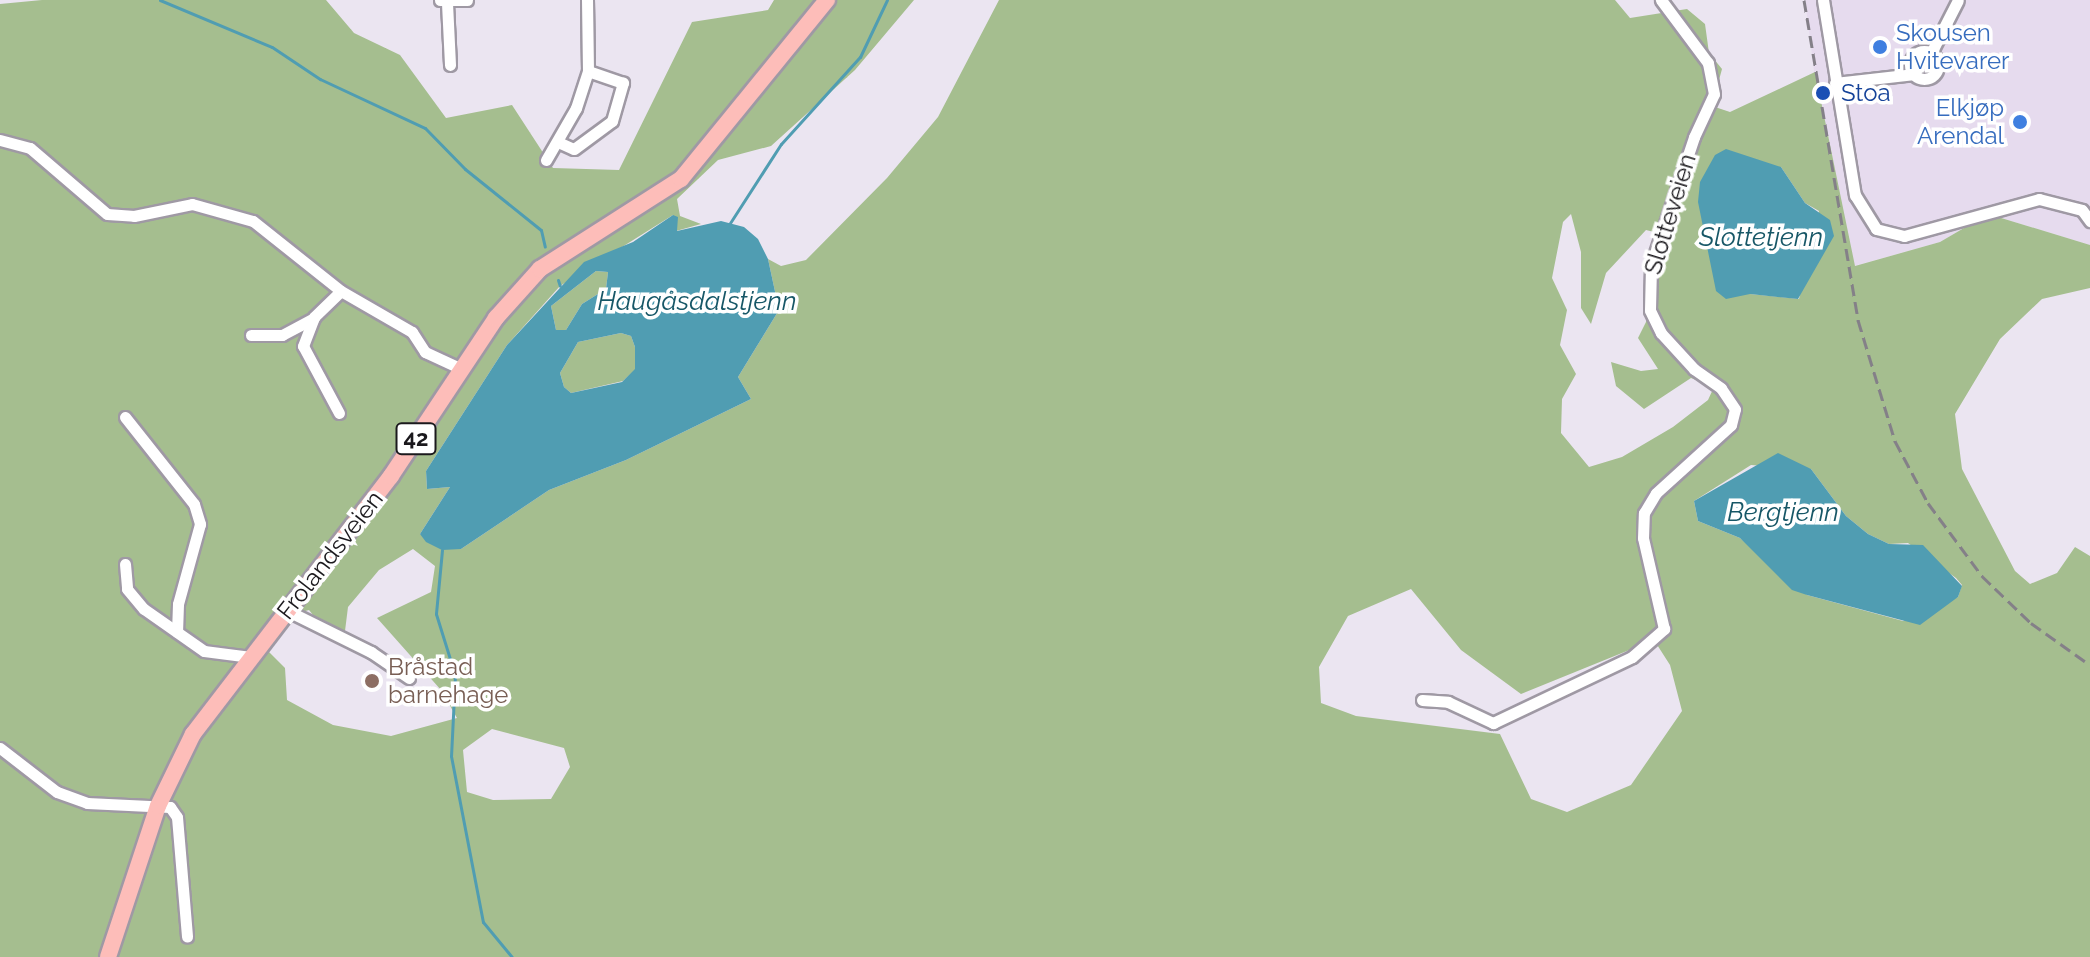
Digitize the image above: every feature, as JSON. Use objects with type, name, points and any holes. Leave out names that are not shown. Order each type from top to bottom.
[{"type":"main road","name":"Frolandsveien","points":[[108,957],[158,806],[193,734],[391,476],[496,318],[540,269],[681,179],[827,0]]},
{"type":"street","points":[[450,65],[444,2],[467,0]]},
{"type":"street","points":[[546,160],[558,142],[588,71],[587,0]]},
{"type":"street","name":"Slotteveien","points":[[1422,700],[1448,702],[1493,723],[1632,657],[1664,629],[1643,538],[1644,513],[1656,493],[1731,425],[1735,409],[1721,388],[1694,369],[1661,333],[1650,310],[1651,265],[1694,137],[1714,94],[1708,63],[1661,0]]},
{"type":"street","points":[[1823,0],[1855,195],[1876,229],[1904,236],[2039,199],[2082,210],[2090,221]]},
{"type":"street","points":[[1914,74],[1913,58],[1931,53],[1958,0]]},
{"type":"street","points":[[1835,83],[1914,74],[1926,78],[1934,74],[1938,63],[1931,53]]},
{"type":"street","points":[[558,142],[574,149],[612,121],[623,83],[588,71]]},
{"type":"street","points":[[0,140],[30,148],[107,214],[134,216],[192,204],[253,221],[341,291],[412,332],[425,352],[462,369]]},
{"type":"street","points":[[251,335],[282,335],[314,317],[341,291]]},
{"type":"street","points":[[314,317],[303,346],[339,413]]},
{"type":"street","points":[[125,417],[194,504],[200,524],[178,604],[177,632]]},
{"type":"street","points":[[125,564],[127,589],[144,609],[204,651],[251,657]]},
{"type":"street","points":[[288,611],[371,652],[409,678]]},
{"type":"street","points":[[0,748],[57,792],[77,800],[170,807],[177,817],[187,937]]},
{"type":"shaded area","name":"Stoa","points":[[1805,0],[2090,0],[2090,245],[1988,214],[1940,242],[1854,266],[1817,94]]},
{"type":"green space","points":[[42,0],[326,0],[354,33],[400,55],[446,118],[512,105],[553,168],[619,170],[692,22],[768,10],[774,0],[914,0],[855,70],[771,146],[718,160],[677,199],[680,216],[701,224],[676,231],[673,215],[560,286],[507,345],[426,471],[427,489],[450,487],[420,534],[461,549],[549,490],[626,460],[751,399],[738,377],[779,310],[768,259],[781,266],[806,260],[887,178],[938,117],[999,0],[1615,0],[1630,18],[1687,9],[1705,24],[1709,53],[1722,69],[1712,106],[1730,112],[1815,72],[1855,266],[1940,242],[1988,214],[2090,245],[2090,288],[2042,299],[2000,339],[1955,414],[1962,469],[2015,571],[2030,584],[2057,573],[2075,547],[2090,556],[2090,957],[0,957],[0,4]],"holes":[[[1781,167],[1805,203],[1819,211],[1799,299],[1750,294]],[[1571,214],[1581,252],[1581,308],[1591,324],[1606,273],[1646,230],[1658,233],[1646,322],[1638,338],[1658,369],[1641,371],[1611,362],[1616,386],[1644,409],[1691,378],[1714,387],[1708,400],[1673,427],[1622,457],[1589,467],[1561,433],[1562,399],[1576,374],[1560,345],[1567,310],[1552,278],[1563,222]],[[1751,465],[1811,469],[1846,516],[1868,534],[1889,544],[1908,543],[1962,585],[1958,597],[1903,621],[1807,595],[1740,538],[1698,521],[1694,501]],[[413,549],[435,566],[431,592],[377,618],[441,690],[457,718],[391,736],[333,725],[287,700],[285,668],[263,646],[288,616],[309,610],[322,626],[345,631],[348,607],[379,570]],[[1411,589],[1461,650],[1521,694],[1654,640],[1670,665],[1682,711],[1631,785],[1567,812],[1531,799],[1500,734],[1356,716],[1321,703],[1319,667],[1348,616]],[[492,729],[564,748],[570,767],[551,799],[493,800],[467,792],[463,750]]]},
{"type":"green space","points":[[596,271],[608,272],[606,289],[582,304],[566,330],[556,330],[551,306]]},
{"type":"green space","points":[[621,333],[631,336],[636,369],[623,381],[571,393],[564,387],[560,373],[578,342]]},
{"type":"water","name":"Slottetjenn","points":[[1726,149],[1781,167],[1805,203],[1830,220],[1834,236],[1798,299],[1750,294],[1726,299],[1716,291],[1698,202],[1700,182],[1715,155]]},
{"type":"water","name":"Haugåsdalstjenn","points":[[673,215],[678,217],[677,231],[721,221],[744,227],[758,239],[768,259],[779,310],[738,377],[751,399],[626,460],[549,490],[461,549],[442,550],[426,542],[420,534],[450,487],[427,489],[426,471],[507,345],[584,262],[633,242]],"holes":[[[596,271],[608,272],[606,289],[582,304],[566,330],[556,330],[551,306]],[[621,333],[631,336],[635,347],[635,369],[622,382],[571,393],[564,387],[560,373],[578,342]]]},
{"type":"water","name":"Bergtjenn","points":[[1778,453],[1811,469],[1846,516],[1868,534],[1889,544],[1923,545],[1962,586],[1958,597],[1920,625],[1807,595],[1792,590],[1740,538],[1698,521],[1694,501]]},
{"type":"waterway","points":[[160,0],[272,47],[320,79],[425,128],[465,169],[541,230],[545,247]]},
{"type":"waterway","points":[[730,223],[781,144],[860,57],[887,0]]},
{"type":"waterway","points":[[558,280],[560,286]]},
{"type":"waterway","points":[[442,550],[436,614],[455,675],[451,756],[483,922],[512,957]]},
{"type":"railway","points":[[1804,0],[1858,320],[1895,441],[1928,503],[1982,576],[2031,623],[2090,665]]},
{"type":"place","name":"Skousen Hvitevarer","points":[[1880,47]]},
{"type":"place","name":"Stoa","points":[[1823,93]]},
{"type":"place","name":"Elkjøp Arendal","points":[[2020,122]]},
{"type":"place","name":"Bråstad barnehage","points":[[372,681]]}]
